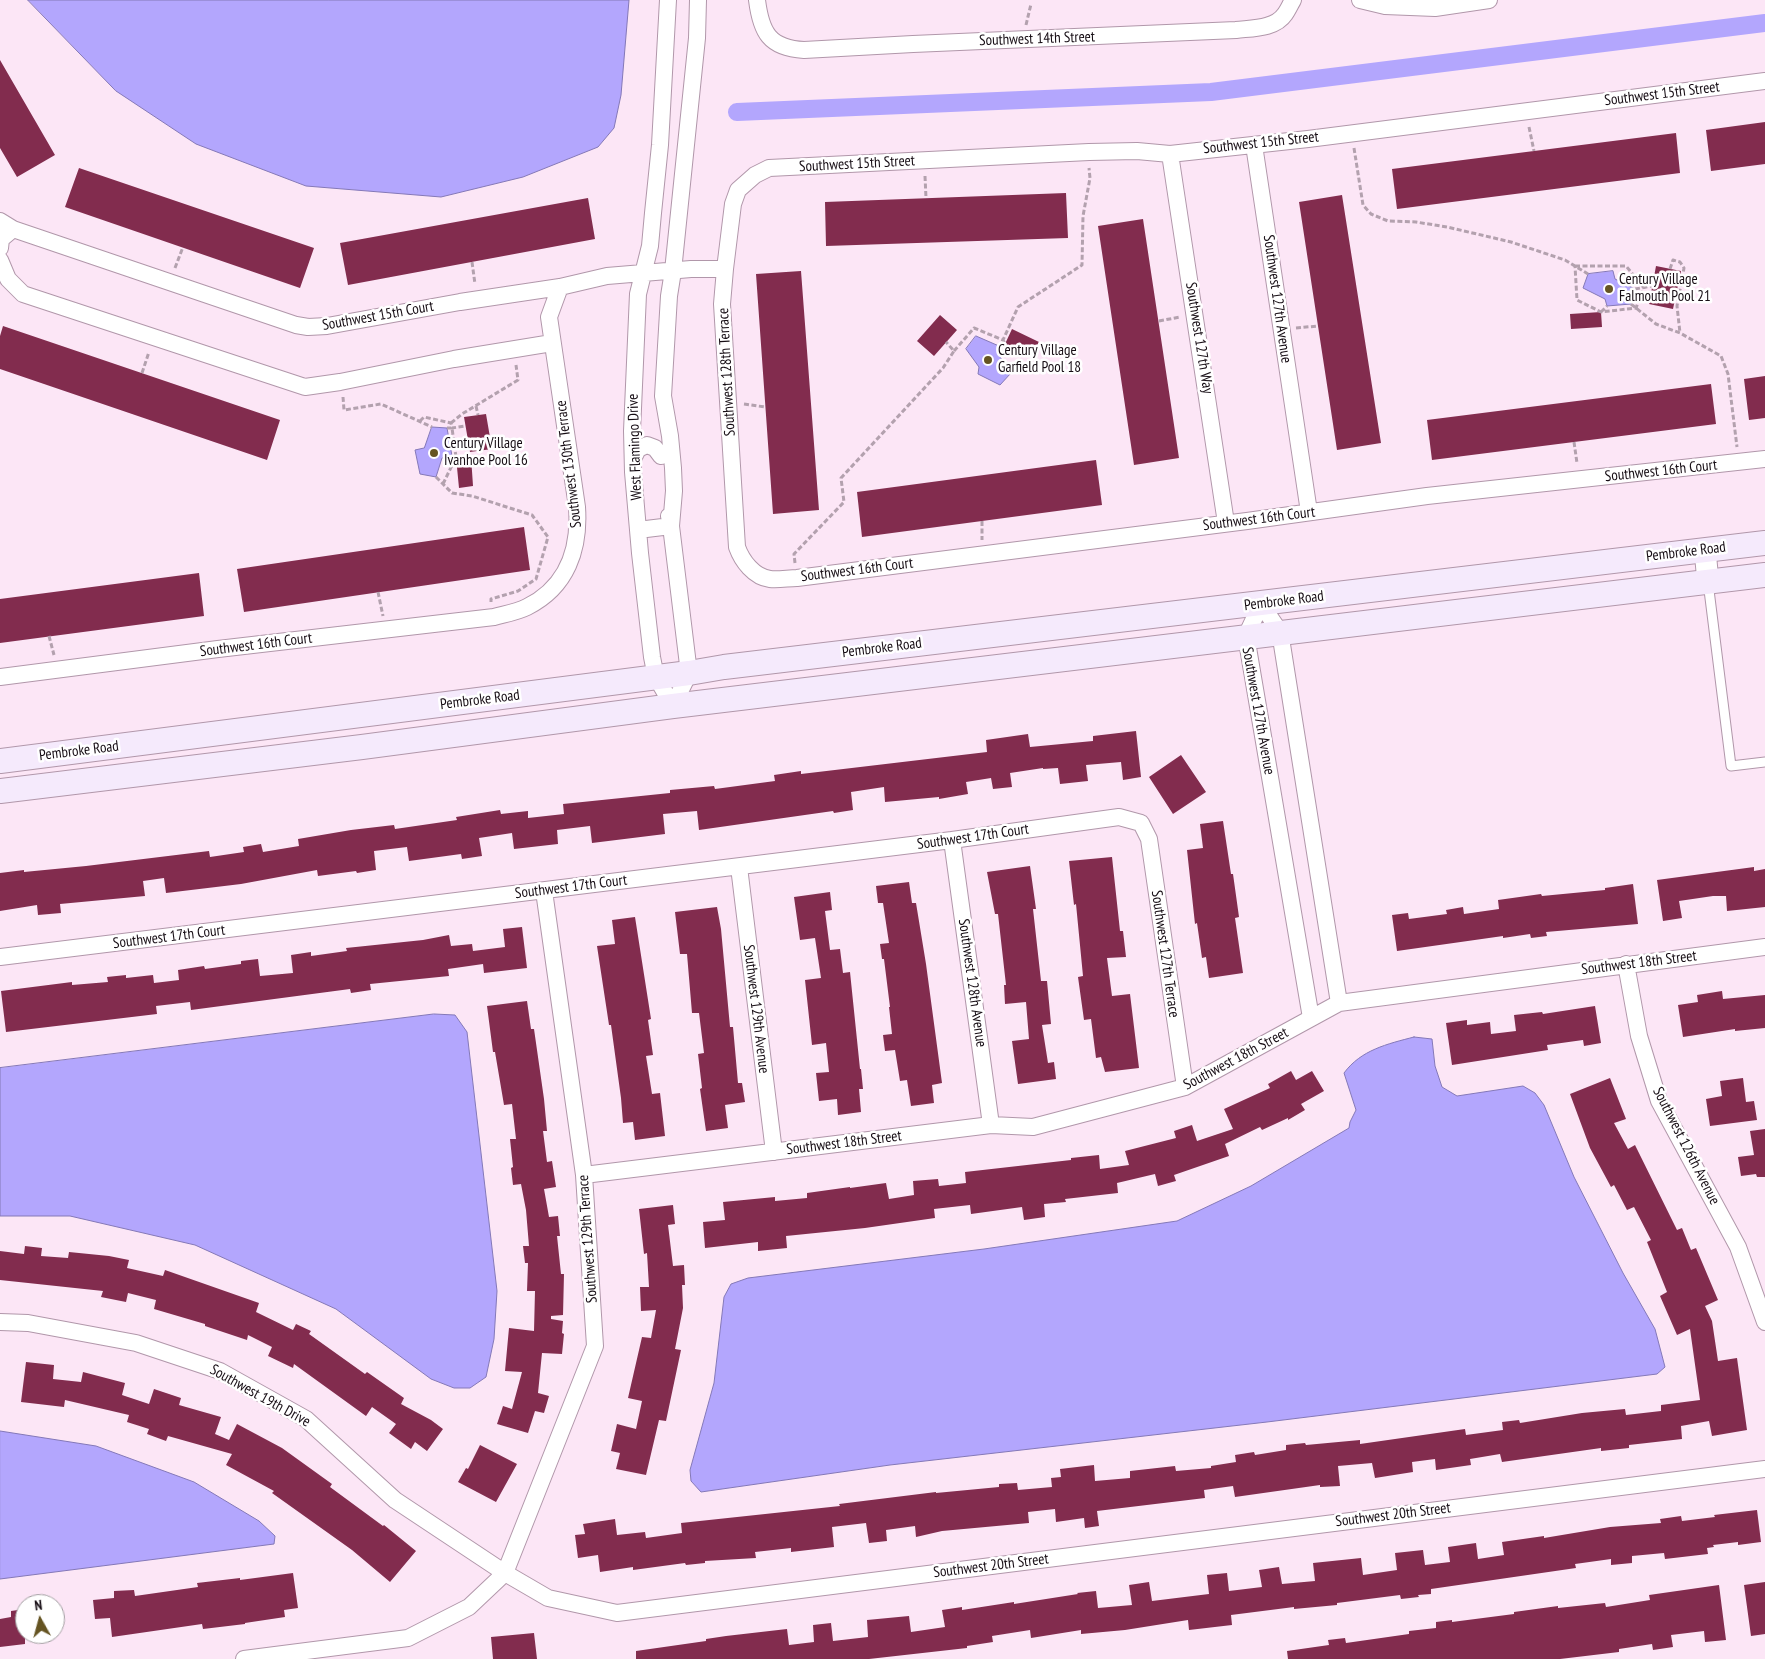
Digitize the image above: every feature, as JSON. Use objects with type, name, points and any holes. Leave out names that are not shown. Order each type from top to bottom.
[{"type":"main road","name":"Pembroke Road","points":[[0,761],[734,666],[1765,543]]},
{"type":"main road","name":"Pembroke Road","points":[[0,791],[673,706],[1765,575]]},
{"type":"street","name":"West Flamingo Drive","points":[[668,0],[660,145],[650,246],[638,294],[632,432],[638,530],[656,677],[673,706]]},
{"type":"street","name":"West Flamingo Drive","points":[[689,673],[671,526],[664,492],[660,436],[668,296],[673,270],[698,38],[698,0]]},
{"type":"street","name":"Southwest 14th Street","points":[[757,0],[761,24],[766,34],[790,50],[1260,28],[1275,23],[1284,16],[1293,0]]},
{"type":"street","points":[[1360,0],[1385,6],[1435,8],[1489,0]]},
{"type":"street","name":"Southwest 15th Street","points":[[755,175],[769,168],[925,160],[1089,152],[1137,151],[1170,154],[1765,81]]},
{"type":"street","name":"Southwest 127th Avenue","points":[[1254,145],[1308,512]]},
{"type":"street","name":"Southwest 127th Way","points":[[1170,154],[1226,523]]},
{"type":"street","name":"Southwest 128th Terrace","points":[[755,175],[738,190],[733,204],[722,304],[738,547],[747,566],[755,572]]},
{"type":"street","name":"Southwest 15th Court","points":[[0,248],[1,239],[7,225],[296,325],[308,327],[327,326],[560,287],[606,276],[673,270],[725,269]]},
{"type":"street","points":[[0,260],[8,279],[23,294],[305,387],[552,343]]},
{"type":"street","name":"Southwest 130th Terrace","points":[[512,613],[526,608],[549,592],[564,573],[576,547],[578,530],[577,507],[549,317],[560,287]]},
{"type":"street","name":"West Flamingo Drive","points":[[663,396],[673,468],[674,490],[671,526]]},
{"type":"street","points":[[633,459],[638,449],[647,445],[655,448],[661,456]]},
{"type":"street","name":"Southwest 16th Court","points":[[755,572],[768,579],[797,578],[1427,496],[1765,459]]},
{"type":"street","points":[[638,530],[671,526]]},
{"type":"street","points":[[1704,550],[1708,582]]},
{"type":"street","points":[[1261,604],[1280,632],[1339,1003]]},
{"type":"street","name":"Southwest 127th Avenue","points":[[1261,604],[1246,636],[1311,1018]]},
{"type":"street","name":"Southwest 16th Court","points":[[0,677],[218,649],[494,617],[512,613]]},
{"type":"street","points":[[673,706],[689,673]]},
{"type":"street","name":"Southwest 17th Court","points":[[0,957],[739,867],[1119,817],[1141,823]]},
{"type":"street","name":"Southwest 127th Terrace","points":[[1141,823],[1149,839],[1184,1087]]},
{"type":"street","name":"Southwest 128th Avenue","points":[[952,840],[991,1125]]},
{"type":"street","name":"Southwest 129th Avenue","points":[[739,867],[774,1152]]},
{"type":"street","name":"Southwest 129th Terrace","points":[[505,1573],[595,1346],[584,1175],[544,891]]},
{"type":"street","name":"Southwest 18th Street","points":[[584,1175],[991,1125],[1033,1127],[1184,1087],[1339,1003],[1765,947]]},
{"type":"street","name":"Southwest 126th Avenue","points":[[1626,964],[1639,1036],[1659,1101],[1738,1246],[1765,1322]]},
{"type":"street","name":"Southwest 19th Drive","points":[[0,1322],[28,1323],[136,1343],[220,1370],[306,1419],[395,1500],[505,1573]]},
{"type":"street","name":"Southwest 20th Street","points":[[505,1573],[548,1598],[617,1613],[1765,1469]]},
{"type":"street","points":[[244,1659],[408,1638],[469,1606],[505,1573]]},
{"type":"lane","points":[[1708,582],[1731,766],[1765,762]]},
{"type":"path","points":[[1525,111],[1534,151]]},
{"type":"path","points":[[1352,133],[1363,205],[1371,214],[1388,221],[1424,223],[1502,240],[1565,260],[1588,274]]},
{"type":"path","points":[[1003,340],[1018,307],[1082,265],[1083,216],[1090,178],[1089,152]]},
{"type":"path","points":[[925,160],[926,198]]},
{"type":"path","points":[[170,282],[183,247]]},
{"type":"path","points":[[1670,269],[1673,260],[1680,262],[1684,268],[1677,306],[1680,333]]},
{"type":"path","points":[[472,262],[478,300]]},
{"type":"path","points":[[1575,266],[1626,266],[1644,288]]},
{"type":"path","points":[[1575,266],[1577,300],[1601,312],[1636,308]]},
{"type":"path","points":[[1635,289],[1652,286]]},
{"type":"path","points":[[1636,308],[1644,288]]},
{"type":"path","points":[[1631,304],[1656,324],[1680,333],[1721,356],[1728,374],[1740,462]]},
{"type":"path","points":[[1601,312],[1607,306]]},
{"type":"path","points":[[1282,330],[1318,326]]},
{"type":"path","points":[[797,578],[794,554],[844,502],[841,478],[943,368],[954,351],[974,328],[1003,340],[1005,344]]},
{"type":"path","points":[[142,373],[154,337]]},
{"type":"path","points":[[946,342],[954,351]]},
{"type":"path","points":[[443,484],[456,457],[450,428],[451,423],[518,380],[513,349]]},
{"type":"path","points":[[340,382],[344,410],[381,404],[432,427]]},
{"type":"path","points":[[728,401],[766,407]]},
{"type":"path","points":[[476,406],[478,415]]},
{"type":"path","points":[[420,421],[424,417],[451,423]]},
{"type":"path","points":[[450,428],[465,426]]},
{"type":"path","points":[[1574,442],[1577,468]]},
{"type":"path","points":[[436,477],[452,493],[472,496],[532,515],[548,537],[536,579],[518,591],[491,598],[494,617]]},
{"type":"path","points":[[378,592],[386,630]]},
{"type":"shaded area","points":[[28,0],[629,0],[621,95],[614,128],[598,147],[523,177],[441,197],[306,186],[196,144],[116,91]]},
{"type":"shaded area","name":"Century Village Falmouth Pool 21","points":[[1613,271],[1615,279],[1635,289],[1631,304],[1607,306],[1605,299],[1583,288],[1588,274]]},
{"type":"shaded area","name":"Century Village Garfield Pool 18","points":[[976,336],[999,346],[998,354],[1011,373],[1000,385],[978,374],[979,367],[966,349]]},
{"type":"shaded area","name":"Century Village Ivanhoe Pool 16","points":[[432,427],[447,428],[452,456],[442,458],[436,477],[420,474],[415,450],[424,448]]},
{"type":"shaded area","points":[[434,1014],[455,1015],[467,1032],[497,1291],[494,1339],[486,1377],[470,1388],[454,1388],[431,1379],[336,1309],[195,1245],[70,1216],[0,1216],[0,1068]]},
{"type":"shaded area","points":[[1414,1037],[1432,1039],[1435,1066],[1442,1087],[1457,1096],[1523,1086],[1535,1093],[1544,1105],[1574,1177],[1623,1273],[1655,1329],[1665,1367],[1657,1374],[1267,1422],[890,1465],[701,1492],[691,1481],[690,1470],[714,1383],[724,1297],[731,1284],[748,1278],[984,1249],[1177,1221],[1251,1186],[1349,1128],[1356,1110],[1344,1073],[1366,1053],[1384,1045]]},
{"type":"shaded area","points":[[0,1431],[96,1446],[194,1482],[259,1521],[275,1536],[274,1544],[0,1579]]},
{"type":"building","points":[[0,60],[55,155],[17,177],[0,148]]},
{"type":"building","points":[[1765,122],[1765,164],[1711,171],[1706,130]]},
{"type":"building","points":[[1676,133],[1680,173],[1397,209],[1392,169]]},
{"type":"building","points":[[79,168],[314,248],[300,288],[65,207]]},
{"type":"building","points":[[1066,193],[1068,238],[826,246],[825,202]]},
{"type":"building","points":[[1342,195],[1381,443],[1337,450],[1299,202]]},
{"type":"building","points":[[588,198],[595,239],[348,285],[340,243]]},
{"type":"building","points":[[1143,219],[1179,458],[1134,465],[1098,226]]},
{"type":"building","points":[[1656,266],[1681,271],[1673,309],[1649,304]]},
{"type":"building","points":[[801,271],[819,510],[773,514],[756,274]]},
{"type":"building","points":[[1601,312],[1602,327],[1571,329],[1570,314]]},
{"type":"building","points":[[940,315],[957,330],[934,356],[917,341]]},
{"type":"building","points":[[3,326],[280,420],[267,460],[0,369],[0,336]]},
{"type":"building","points":[[1012,329],[1039,342],[1031,356],[1005,344]]},
{"type":"building","points":[[1765,376],[1765,418],[1749,420],[1744,379]]},
{"type":"building","points":[[1711,384],[1716,424],[1432,460],[1427,420]]},
{"type":"building","points":[[486,414],[492,449],[470,452],[464,417]]},
{"type":"building","points":[[471,456],[473,486],[459,488],[456,457]]},
{"type":"building","points":[[1096,460],[1102,505],[862,537],[857,492]]},
{"type":"building","points":[[524,527],[530,570],[244,612],[237,569]]},
{"type":"building","points":[[199,573],[204,616],[0,643],[0,599]]},
{"type":"building","points":[[1136,731],[1141,777],[1123,780],[1121,762],[1086,765],[1088,781],[1060,784],[1058,768],[1043,768],[1010,773],[1012,787],[993,789],[991,778],[966,782],[968,794],[939,799],[939,797],[885,802],[884,787],[851,792],[853,810],[834,813],[833,811],[699,830],[697,811],[663,814],[665,834],[592,843],[590,826],[557,830],[558,844],[514,849],[512,833],[479,838],[482,856],[462,859],[461,854],[409,861],[407,847],[374,851],[376,870],[357,873],[356,871],[318,876],[317,870],[241,884],[166,893],[164,878],[143,881],[145,896],[60,904],[61,913],[38,915],[37,905],[0,911],[0,873],[86,866],[209,851],[210,857],[244,852],[243,847],[261,844],[263,852],[299,846],[298,839],[351,830],[394,825],[395,829],[457,820],[456,817],[500,810],[501,814],[528,811],[528,818],[564,814],[563,804],[670,793],[670,790],[714,786],[715,789],[775,781],[774,775],[801,771],[801,774],[987,752],[986,740],[1028,734],[1030,747],[1093,741],[1093,736]]},
{"type":"building","points":[[1181,755],[1206,792],[1173,814],[1149,777]]},
{"type":"building","points":[[1223,821],[1239,917],[1235,918],[1243,973],[1209,978],[1206,957],[1202,958],[1197,923],[1195,924],[1187,850],[1203,848],[1200,824]]},
{"type":"building","points":[[1112,857],[1120,931],[1123,931],[1126,957],[1107,958],[1112,996],[1130,994],[1139,1068],[1105,1072],[1101,1057],[1096,1058],[1091,1019],[1084,1020],[1078,977],[1083,976],[1076,904],[1074,905],[1069,861]]},
{"type":"building","points":[[1030,866],[1036,909],[1033,909],[1041,981],[1047,981],[1051,1024],[1042,1025],[1048,1063],[1054,1062],[1056,1079],[1018,1084],[1012,1041],[1029,1039],[1026,1002],[1005,1004],[1004,985],[1006,985],[998,914],[995,914],[987,872]]},
{"type":"building","points":[[1754,867],[1754,871],[1765,869],[1765,907],[1727,911],[1726,896],[1713,896],[1679,901],[1682,918],[1663,921],[1657,880]]},
{"type":"building","points":[[909,882],[912,903],[916,903],[942,1083],[932,1085],[934,1103],[911,1106],[907,1080],[900,1081],[895,1050],[885,1051],[883,1035],[892,1034],[884,959],[882,959],[880,944],[889,943],[883,903],[878,903],[876,886]]},
{"type":"building","points":[[1633,884],[1638,924],[1546,932],[1547,936],[1531,938],[1530,934],[1503,938],[1503,936],[1397,951],[1392,915],[1408,913],[1409,919],[1447,914],[1446,910],[1463,907],[1464,914],[1499,909],[1498,900],[1541,894],[1542,896],[1605,890],[1605,888]]},
{"type":"building","points":[[830,892],[832,910],[825,911],[830,950],[840,949],[843,973],[850,972],[863,1089],[859,1089],[861,1112],[838,1115],[837,1099],[819,1101],[816,1073],[829,1072],[826,1043],[812,1045],[805,980],[821,978],[815,938],[800,940],[794,897]]},
{"type":"building","points":[[717,907],[721,929],[730,1027],[733,1027],[738,1083],[742,1083],[745,1102],[725,1105],[728,1128],[706,1131],[700,1089],[702,1088],[698,1054],[704,1053],[699,1013],[692,1013],[687,954],[680,954],[675,912]]},
{"type":"building","points":[[635,917],[651,1019],[648,1020],[653,1055],[646,1056],[652,1094],[660,1093],[665,1136],[635,1140],[633,1122],[623,1123],[611,1025],[609,1025],[597,946],[615,944],[612,920]]},
{"type":"building","points":[[522,927],[527,968],[484,973],[483,964],[448,969],[449,976],[370,984],[371,990],[351,993],[350,989],[191,1010],[190,1002],[156,1006],[157,1014],[6,1032],[1,991],[72,982],[72,985],[108,982],[107,977],[126,975],[126,978],[153,975],[154,983],[179,980],[178,970],[204,966],[205,969],[241,964],[241,961],[258,959],[260,976],[293,973],[291,955],[311,952],[311,956],[347,951],[346,948],[423,940],[449,935],[451,946],[472,944],[473,951],[505,947],[503,929]]},
{"type":"building","points":[[1722,991],[1723,999],[1765,995],[1765,1028],[1735,1031],[1735,1029],[1683,1037],[1678,1005],[1698,1002],[1697,995]]},
{"type":"building","points":[[527,1001],[531,1029],[534,1029],[544,1099],[547,1131],[543,1131],[547,1162],[552,1161],[556,1187],[544,1189],[549,1217],[558,1216],[560,1236],[557,1236],[561,1274],[564,1274],[563,1315],[551,1316],[551,1319],[563,1321],[562,1354],[542,1353],[538,1393],[549,1396],[544,1413],[535,1411],[528,1433],[497,1424],[503,1406],[512,1409],[522,1372],[505,1371],[509,1328],[534,1331],[535,1291],[527,1291],[528,1263],[525,1263],[523,1246],[529,1246],[526,1210],[521,1184],[513,1185],[510,1139],[516,1139],[512,1104],[504,1105],[495,1052],[493,1052],[487,1006]]},
{"type":"building","points":[[1595,1006],[1601,1043],[1584,1046],[1583,1040],[1547,1045],[1548,1050],[1452,1065],[1446,1023],[1467,1020],[1467,1025],[1490,1022],[1491,1034],[1516,1031],[1514,1015],[1542,1012],[1543,1014]]},
{"type":"building","points":[[1291,1071],[1296,1080],[1312,1071],[1324,1091],[1301,1104],[1305,1110],[1288,1120],[1288,1118],[1262,1130],[1260,1127],[1225,1144],[1229,1156],[1174,1175],[1176,1181],[1158,1186],[1155,1174],[1117,1183],[1118,1193],[1065,1199],[1066,1202],[1044,1204],[1045,1217],[1024,1220],[1022,1207],[971,1214],[970,1205],[934,1209],[935,1218],[865,1228],[786,1236],[787,1248],[758,1251],[758,1242],[705,1248],[703,1222],[725,1220],[723,1202],[775,1197],[775,1201],[807,1198],[807,1193],[886,1183],[889,1199],[914,1195],[913,1181],[938,1179],[939,1186],[966,1183],[965,1172],[1099,1155],[1100,1169],[1129,1165],[1125,1151],[1176,1138],[1174,1131],[1192,1125],[1197,1141],[1233,1129],[1224,1109],[1270,1088],[1268,1084]]},
{"type":"building","points":[[1610,1078],[1626,1119],[1614,1123],[1628,1149],[1635,1145],[1677,1230],[1682,1228],[1691,1250],[1696,1248],[1718,1300],[1705,1306],[1712,1321],[1718,1361],[1737,1358],[1747,1430],[1712,1436],[1709,1421],[1681,1426],[1682,1439],[1629,1445],[1629,1448],[1601,1451],[1601,1448],[1502,1462],[1500,1454],[1470,1459],[1471,1465],[1436,1470],[1435,1459],[1412,1462],[1413,1472],[1375,1478],[1372,1463],[1338,1466],[1340,1486],[1320,1487],[1320,1485],[1235,1497],[1233,1486],[1204,1490],[1205,1498],[1097,1511],[1099,1526],[1085,1528],[1084,1518],[1056,1522],[1055,1509],[1028,1512],[1029,1523],[942,1531],[916,1537],[915,1526],[886,1530],[887,1541],[869,1543],[866,1523],[832,1527],[834,1547],[791,1552],[791,1548],[755,1552],[756,1558],[705,1561],[705,1563],[686,1565],[685,1563],[633,1570],[633,1567],[600,1572],[598,1555],[578,1558],[575,1535],[585,1534],[583,1524],[615,1519],[617,1535],[645,1532],[646,1538],[682,1533],[681,1523],[840,1506],[839,1504],[936,1492],[999,1487],[999,1484],[1017,1483],[1018,1490],[1052,1487],[1051,1478],[1061,1477],[1060,1469],[1094,1465],[1095,1481],[1130,1478],[1130,1471],[1175,1466],[1176,1471],[1211,1468],[1211,1466],[1236,1462],[1235,1455],[1254,1452],[1255,1455],[1286,1450],[1286,1445],[1360,1440],[1360,1444],[1465,1429],[1466,1435],[1503,1430],[1502,1422],[1519,1420],[1520,1423],[1582,1413],[1625,1409],[1626,1415],[1661,1411],[1661,1405],[1700,1400],[1690,1329],[1677,1335],[1660,1296],[1667,1292],[1647,1242],[1651,1240],[1634,1207],[1627,1210],[1614,1185],[1611,1187],[1590,1148],[1570,1094]]},
{"type":"building","points":[[1743,1078],[1746,1102],[1754,1101],[1757,1120],[1710,1126],[1706,1099],[1722,1096],[1720,1081]]},
{"type":"building","points":[[1765,1129],[1765,1177],[1757,1177],[1756,1174],[1741,1176],[1738,1157],[1754,1155],[1750,1131]]},
{"type":"building","points":[[673,1205],[675,1224],[668,1225],[673,1266],[684,1265],[685,1285],[682,1285],[683,1308],[675,1349],[681,1350],[666,1421],[659,1420],[646,1475],[616,1469],[620,1453],[611,1451],[617,1424],[636,1429],[642,1401],[628,1398],[642,1337],[651,1338],[656,1310],[641,1311],[640,1287],[649,1287],[647,1253],[644,1254],[639,1209]]},
{"type":"building","points":[[25,1246],[42,1248],[41,1256],[68,1258],[69,1252],[129,1260],[127,1268],[163,1276],[165,1270],[259,1303],[256,1312],[293,1330],[296,1324],[311,1331],[309,1334],[365,1374],[367,1372],[404,1398],[401,1404],[431,1420],[443,1429],[427,1451],[415,1442],[411,1449],[389,1433],[396,1424],[372,1407],[366,1416],[294,1364],[293,1368],[268,1356],[272,1347],[248,1335],[247,1340],[205,1326],[205,1324],[154,1309],[156,1300],[128,1293],[126,1302],[101,1297],[103,1291],[0,1280],[0,1251],[24,1254]]},
{"type":"building","points":[[26,1362],[54,1365],[53,1379],[81,1382],[83,1372],[125,1383],[122,1395],[149,1404],[154,1389],[181,1398],[179,1405],[221,1417],[215,1434],[229,1440],[237,1424],[282,1448],[332,1484],[330,1487],[384,1525],[416,1551],[390,1582],[352,1550],[272,1493],[274,1491],[226,1465],[232,1454],[168,1436],[166,1441],[147,1434],[149,1429],[127,1422],[129,1415],[65,1400],[64,1407],[21,1402]]},
{"type":"building","points":[[480,1445],[517,1464],[496,1502],[458,1482],[466,1468],[468,1469]]},
{"type":"building","points":[[1757,1510],[1761,1542],[1738,1545],[1738,1542],[1713,1545],[1714,1547],[1707,1548],[1708,1554],[1665,1559],[1664,1553],[1632,1556],[1632,1563],[1611,1565],[1611,1559],[1575,1564],[1576,1568],[1431,1589],[1431,1594],[1418,1595],[1419,1597],[1401,1599],[1400,1595],[1337,1603],[1337,1605],[1294,1609],[1294,1607],[1231,1615],[1232,1625],[1189,1630],[1188,1620],[1125,1630],[1081,1634],[1081,1630],[1031,1638],[1030,1630],[992,1636],[993,1642],[967,1646],[967,1648],[869,1659],[636,1659],[636,1651],[706,1641],[706,1639],[726,1636],[787,1629],[789,1645],[814,1642],[813,1625],[831,1623],[833,1641],[868,1637],[867,1620],[909,1616],[911,1632],[945,1627],[942,1610],[962,1607],[962,1610],[1014,1602],[1014,1604],[1077,1593],[1096,1591],[1098,1608],[1132,1605],[1129,1585],[1149,1582],[1152,1601],[1209,1594],[1207,1575],[1227,1573],[1229,1591],[1262,1587],[1259,1570],[1279,1567],[1282,1584],[1315,1581],[1313,1563],[1361,1558],[1363,1575],[1397,1570],[1395,1553],[1423,1550],[1425,1565],[1450,1562],[1448,1547],[1476,1543],[1478,1559],[1504,1555],[1502,1542],[1544,1536],[1544,1538],[1610,1527],[1661,1523],[1660,1519],[1681,1516],[1682,1521]]},
{"type":"building","points":[[293,1573],[298,1608],[284,1610],[285,1617],[203,1629],[202,1624],[112,1637],[110,1618],[95,1619],[93,1600],[114,1598],[114,1591],[134,1590],[135,1596],[198,1587],[197,1583]]},
{"type":"building","points":[[1765,1582],[1765,1634],[1751,1636],[1744,1585]]},
{"type":"building","points":[[1719,1585],[1726,1640],[1705,1642],[1704,1631],[1671,1635],[1673,1647],[1653,1650],[1652,1644],[1619,1649],[1619,1652],[1560,1659],[1288,1659],[1287,1651],[1329,1645],[1328,1640],[1345,1638],[1346,1643],[1409,1634],[1409,1631],[1436,1628],[1436,1622],[1452,1620],[1452,1622],[1514,1614],[1514,1612],[1558,1606],[1558,1608],[1605,1603],[1606,1607],[1650,1600],[1649,1595]]},
{"type":"building","points":[[15,1610],[15,1644],[25,1644],[0,1647],[0,1619],[11,1617],[11,1611]]},
{"type":"building","points":[[534,1633],[537,1659],[493,1659],[491,1637]]},
{"type":"waterway","points":[[737,112],[1211,92],[1765,23]]},
{"type":"place","name":"Century Village Falmouth Pool 21","points":[[1609,289]]},
{"type":"place","name":"Century Village Garfield Pool 18","points":[[988,360]]},
{"type":"place","name":"Century Village Ivanhoe Pool 16","points":[[434,453]]}]
